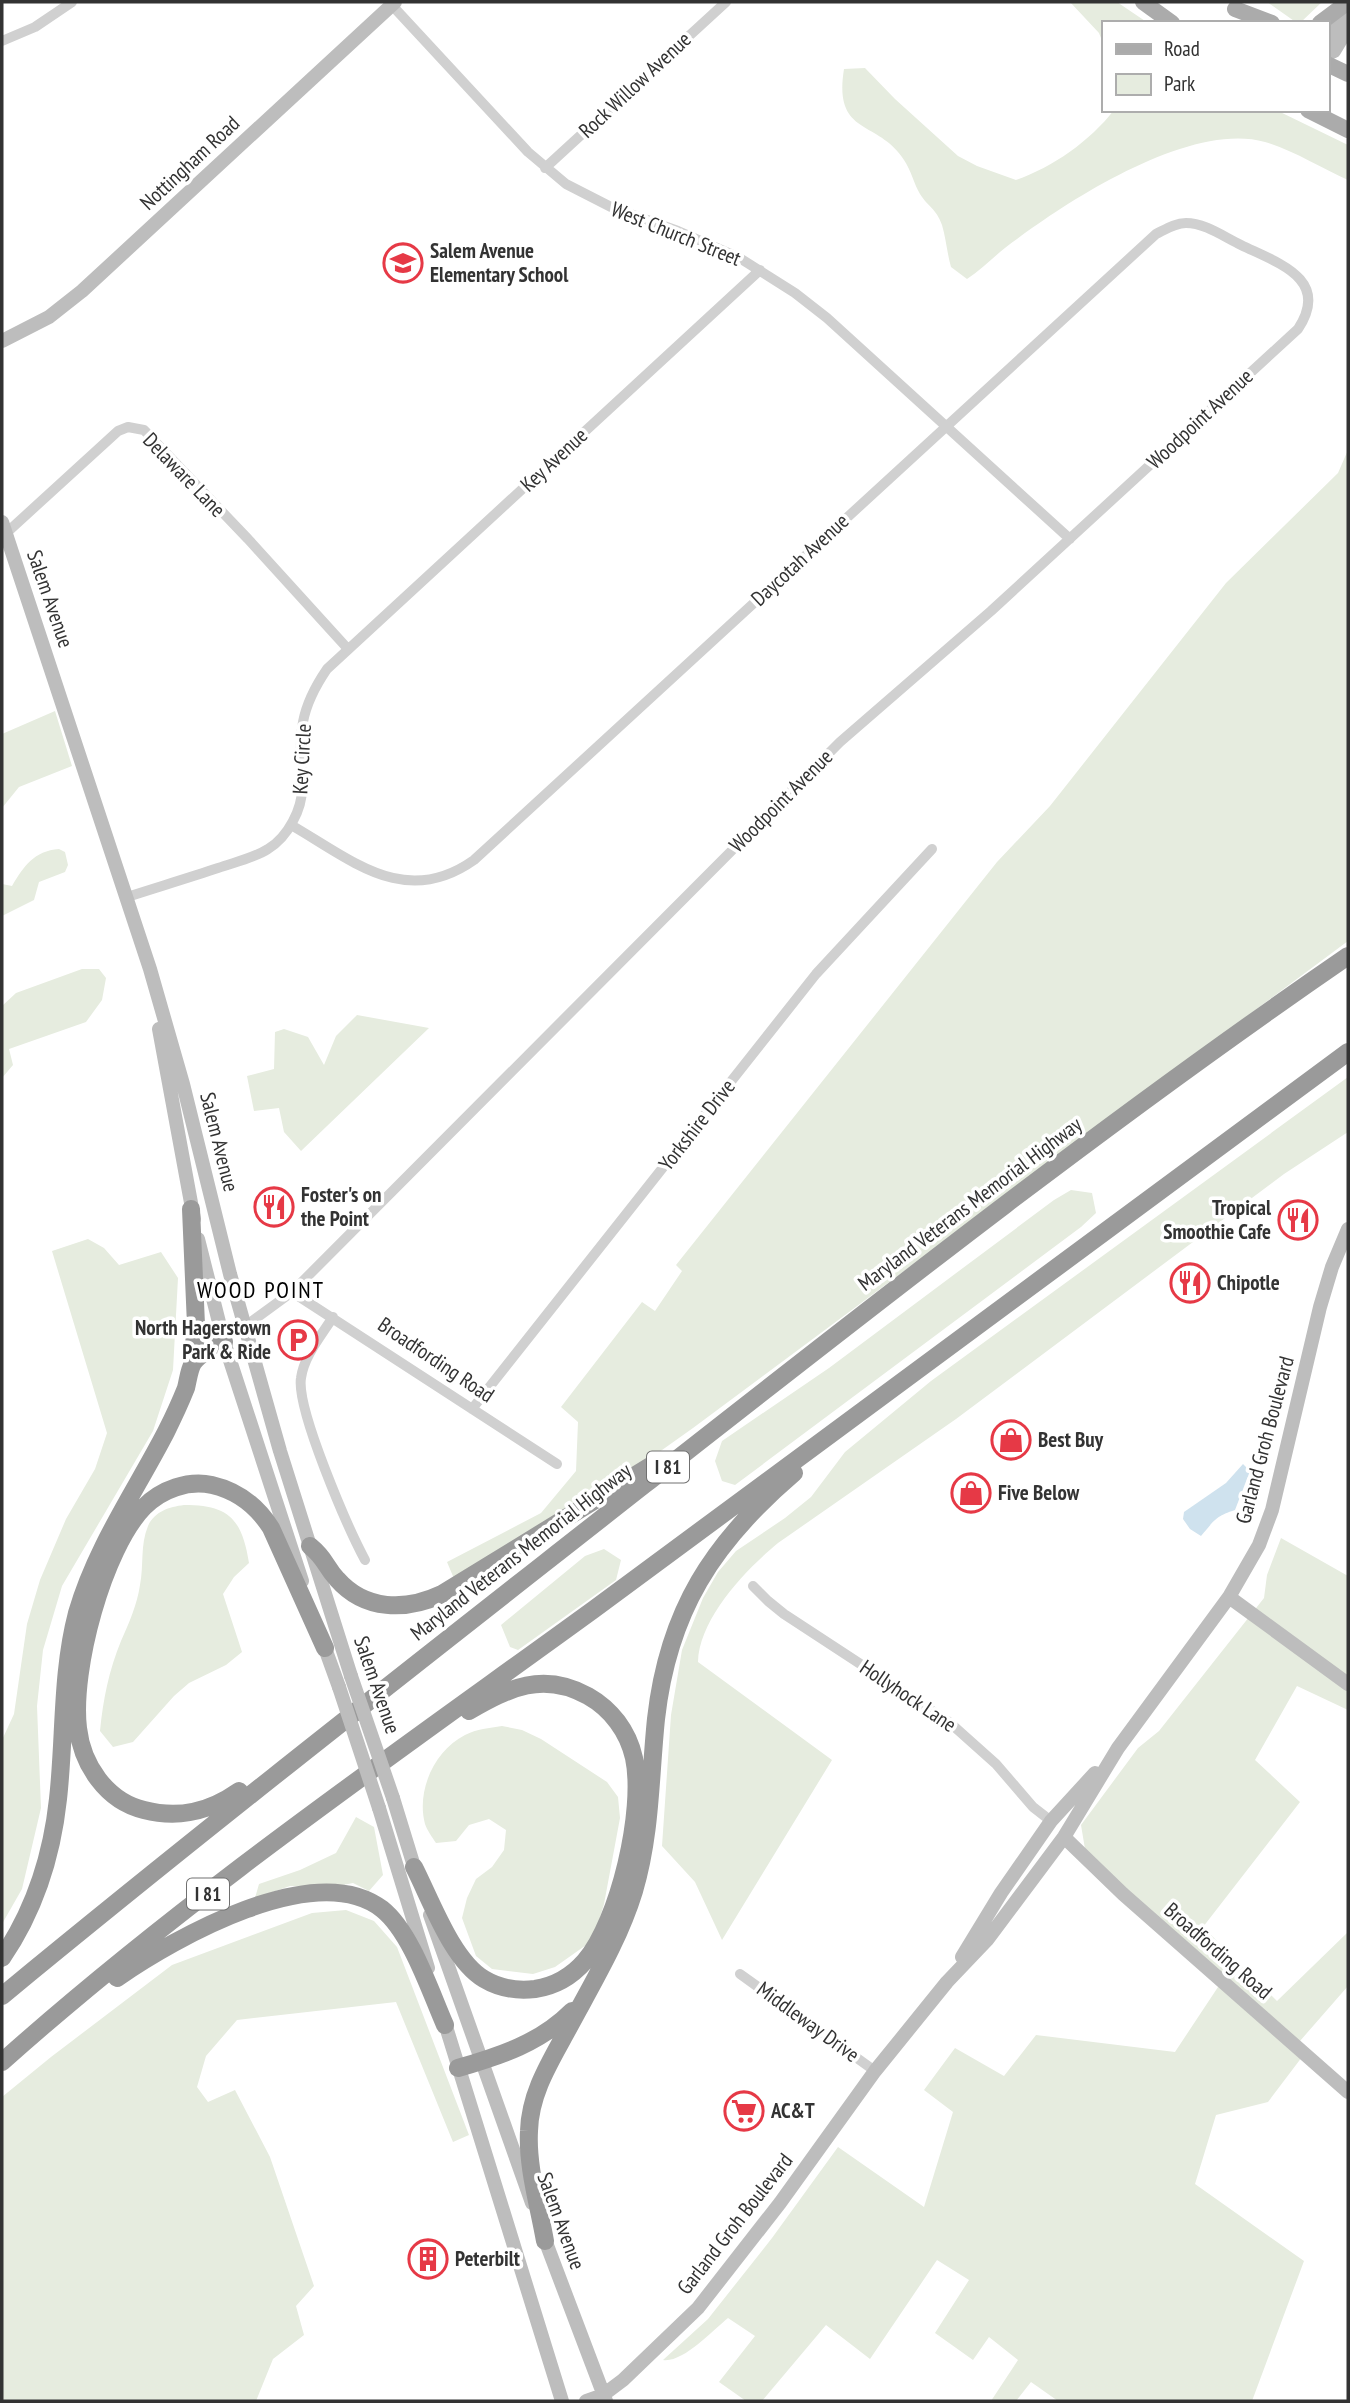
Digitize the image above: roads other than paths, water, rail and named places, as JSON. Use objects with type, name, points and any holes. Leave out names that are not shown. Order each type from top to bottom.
[{"type":"highway","name":"Maryland Veterans Memorial Highway","points":[[2,1996],[332,1729],[967,1232],[1348,956]]},
{"type":"highway","name":"I 81","points":[[2,2062],[142,1944],[389,1756],[591,1611],[1348,1052]]},
{"type":"highway","points":[[2,1958],[26,1918],[41,1877],[54,1827],[66,1676],[77,1614],[105,1540],[178,1408],[192,1364],[196,1325],[191,1209]]},
{"type":"highway","points":[[192,1364],[202,1354],[224,1342]]},
{"type":"highway","points":[[545,2241],[530,2153],[530,2113],[541,2078],[621,1929],[640,1871],[647,1835],[661,1682],[669,1646],[696,1585],[712,1557],[754,1510],[912,1373]]},
{"type":"highway","points":[[310,1546],[323,1557],[337,1579],[366,1600],[380,1605],[396,1606],[427,1601],[610,1492],[746,1405]]},
{"type":"highway","points":[[325,1648],[271,1528],[261,1514],[235,1493],[222,1488],[197,1484],[174,1488],[158,1495],[134,1520],[118,1547],[104,1582],[91,1619],[82,1666],[78,1728],[87,1762],[106,1789],[121,1801],[138,1809],[176,1815],[193,1813],[227,1800],[332,1729]]},
{"type":"highway","points":[[389,1756],[493,1697],[515,1687],[534,1683],[574,1688],[607,1709],[620,1725],[634,1757],[634,1817],[618,1893],[595,1948],[585,1962],[562,1980],[546,1987],[516,1990],[483,1979],[468,1966],[456,1950],[414,1867]]},
{"type":"highway","points":[[30,2037],[158,1950],[201,1927],[286,1898],[333,1892],[351,1894],[368,1901],[394,1922],[405,1937],[445,2025]]},
{"type":"highway","points":[[458,2068],[533,2042],[556,2026],[584,1999]]},
{"type":"main road","points":[[1143,2],[1169,21]]},
{"type":"main road","points":[[1323,21],[1348,2]]},
{"type":"main road","name":"Nottingham Road","points":[[2,341],[48,317],[82,291],[392,3]]},
{"type":"main road","points":[[1231,5],[1255,21]]},
{"type":"main road","points":[[1231,5],[1267,21]]},
{"type":"main road","points":[[1329,35],[1348,9]]},
{"type":"main road","points":[[1329,53],[1334,51],[1348,28]]},
{"type":"main road","points":[[1329,65],[1348,74]]},
{"type":"main road","points":[[1325,116],[1348,130]]},
{"type":"main road","name":"Salem Avenue","points":[[3,531],[150,969],[183,1084],[244,1327],[351,1676],[481,2062],[604,2398]]},
{"type":"main road","name":"Salem Avenue","points":[[150,969],[191,1209],[224,1342],[379,1808],[562,2401]]},
{"type":"main road","name":"Garland Groh Boulevard","points":[[586,2401],[604,2398],[698,2308],[780,2203],[875,2071],[947,1982],[987,1940],[1064,1837],[1118,1748],[1229,1597],[1259,1545],[1272,1510],[1320,1307],[1332,1267],[1348,1229]]},
{"type":"main road","points":[[224,1342],[244,1327]]},
{"type":"main road","points":[[1229,1597],[1348,1684]]},
{"type":"main road","name":"Garland Groh Boulevard","points":[[947,1982],[1001,1893],[1051,1821],[1118,1748]]},
{"type":"main road","points":[[1001,1893],[1064,1837],[1089,1779]]},
{"type":"main road","name":"Broadfording Road","points":[[1064,1837],[1123,1894],[1348,2092]]},
{"type":"street","points":[[2,41],[35,27],[72,2]]},
{"type":"street","name":"Rock Willow Avenue","points":[[544,168],[726,2]]},
{"type":"street","name":"West Church Street","points":[[392,3],[544,168],[587,197],[710,244],[760,270],[827,318],[1070,539]]},
{"type":"street","name":"Daycotah Avenue","points":[[291,825],[368,869],[391,878],[409,882],[440,878],[458,871],[474,860],[1156,234],[1171,226],[1187,223],[1205,227],[1283,265],[1302,280]]},
{"type":"street","name":"Key Avenue","points":[[348,649],[760,270]]},
{"type":"street","name":"Woodpoint Avenue","points":[[244,1327],[292,1292],[840,742],[991,611],[1298,330],[1309,305],[1302,280]]},
{"type":"street","name":"Delaware Lane","points":[[3,531],[118,431],[128,427],[144,430],[348,649]]},
{"type":"street","name":"Key Circle","points":[[127,897],[267,850],[280,840],[291,825],[302,789],[299,745],[308,703],[327,669],[348,649]]},
{"type":"street","name":"Yorkshire Drive","points":[[472,1409],[816,974],[932,849]]},
{"type":"street","name":"Broadfording Road","points":[[292,1292],[557,1464]]},
{"type":"street","points":[[332,1317],[306,1360],[300,1393],[349,1530],[365,1560]]},
{"type":"street","name":"Hollyhock Lane","points":[[753,1586],[784,1614],[949,1722],[996,1764],[1033,1807],[1051,1821]]},
{"type":"street","name":"Middleway Drive","points":[[740,1973],[875,2071]]},
{"type":"water","points":[[1243,1464],[1250,1471],[1235,1510],[1215,1520],[1201,1536],[1190,1529],[1183,1519],[1184,1512],[1226,1483]]},
{"type":"place","name":"Salem Avenue Elementary School","points":[[403,263]]},
{"type":"place","name":"Foster's on the Point","points":[[274,1207]]},
{"type":"place","name":"Tropical Smoothie Cafe","points":[[1298,1220]]},
{"type":"place","name":"Chipotle","points":[[1190,1283]]},
{"type":"place","name":"North Hagerstown Park & Ride","points":[[298,1340]]},
{"type":"place","name":"Best Buy","points":[[1011,1440]]},
{"type":"place","name":"Five Below","points":[[971,1493]]},
{"type":"place","name":"AC&T","points":[[744,2111]]},
{"type":"place","name":"Peterbilt","points":[[428,2259]]},
{"type":"district","name":"WOOD POINT","points":[[261,1290]]}]
